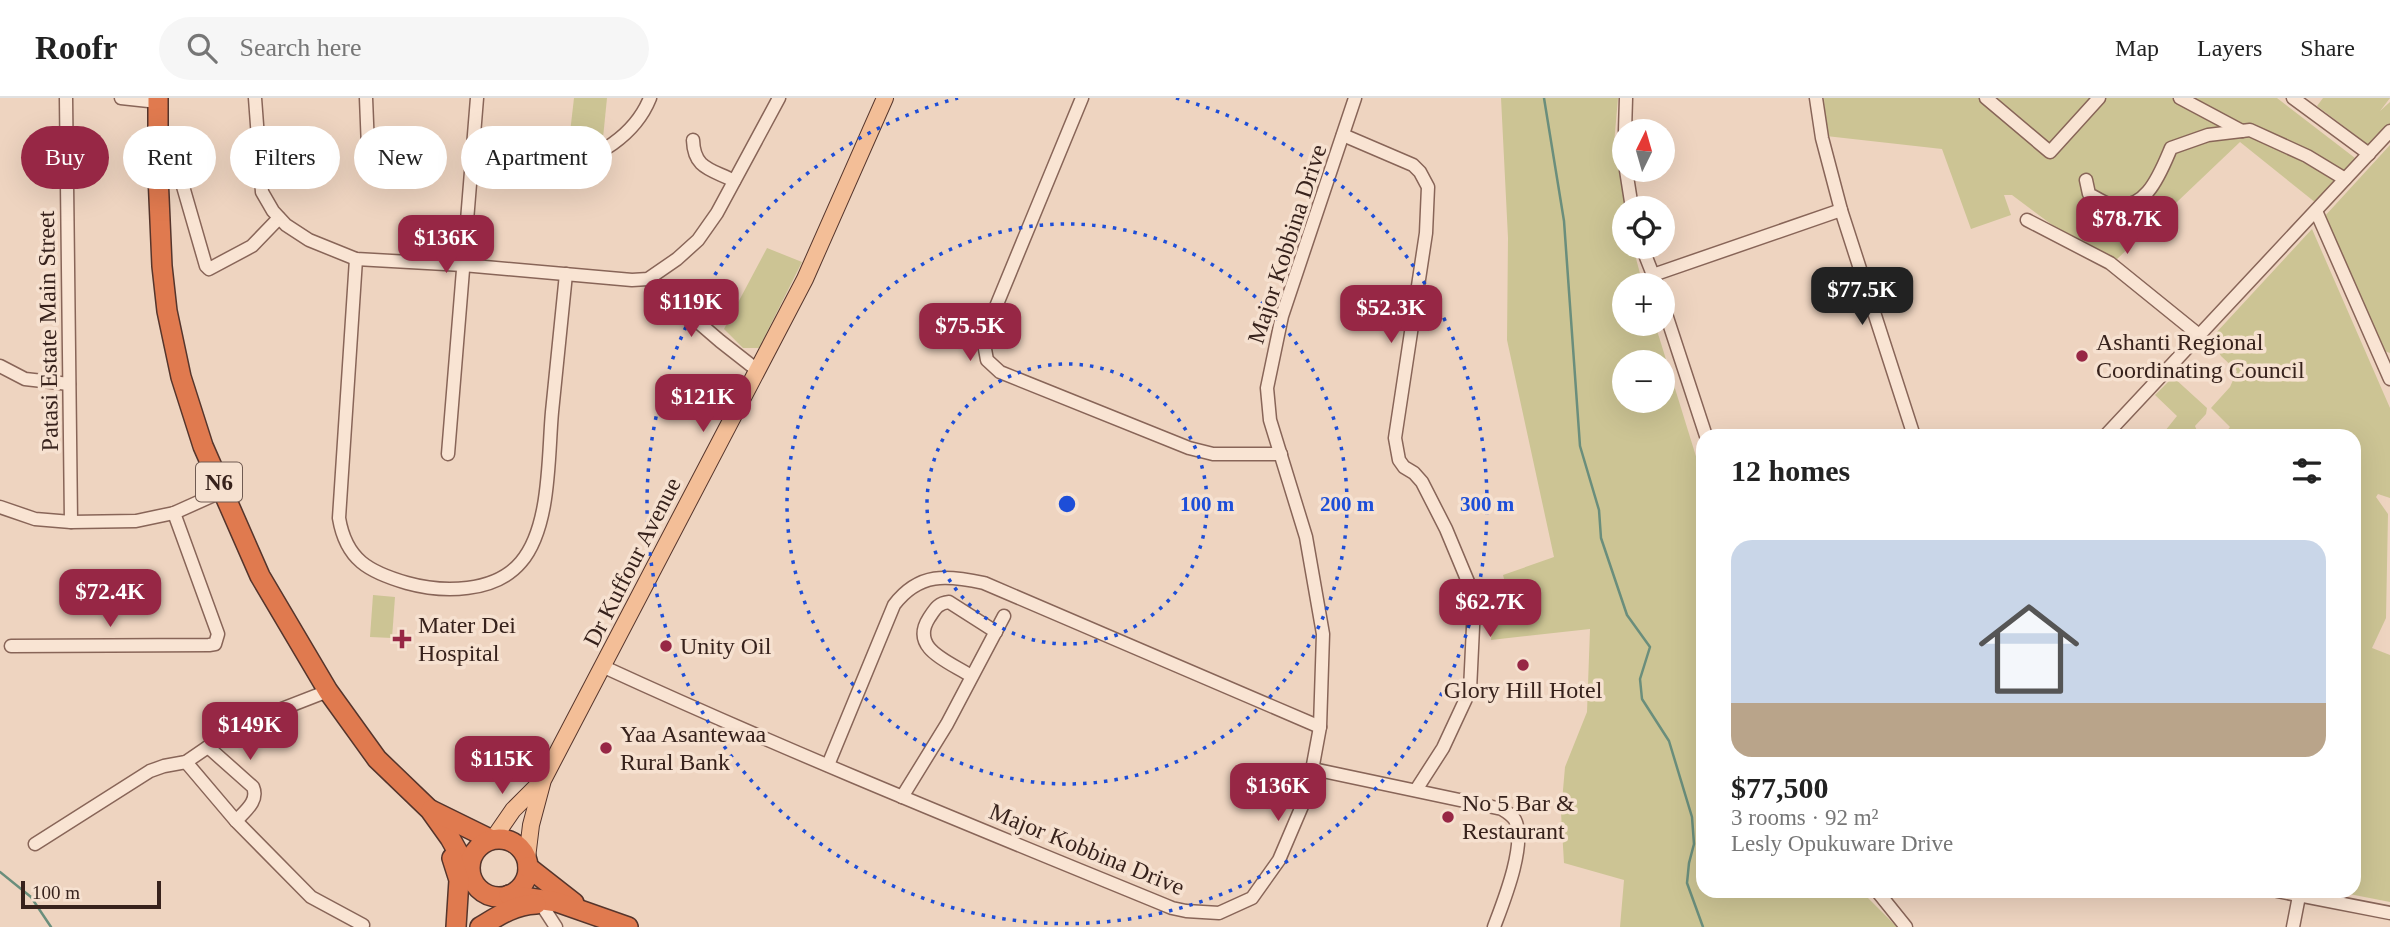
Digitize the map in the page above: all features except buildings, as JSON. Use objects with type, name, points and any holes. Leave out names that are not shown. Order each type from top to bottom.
[{"type":"highway","name":"N6","points":[[158,100],[158,126]]},
{"type":"highway","name":"N6","points":[[159,189],[167,311],[181,377],[203,446],[260,576],[328,691],[377,759],[434,815],[470,873],[473,883],[487,895],[552,900],[625,927]]},
{"type":"highway","name":"N6","points":[[434,815],[491,839],[510,840],[523,850],[528,862],[578,909]]},
{"type":"highway","points":[[434,815],[459,880],[457,927]]},
{"type":"highway","points":[[457,927],[470,873],[470,862],[480,844],[491,839]]},
{"type":"highway","points":[[480,927],[507,896],[519,889],[526,879],[528,862]]},
{"type":"highway","points":[[480,927],[520,906],[541,904],[578,909]]},
{"type":"main road","name":"Dr Kuffour Avenue","points":[[543,780],[805,279],[885,98]]},
{"type":"main road","points":[[491,839],[513,810],[543,780]]},
{"type":"main road","points":[[528,862],[531,825],[543,780]]},
{"type":"street","name":"Patasi Estate Main Street","points":[[66,98],[71,522]]},
{"type":"street","points":[[121,98],[158,100]]},
{"type":"street","points":[[255,98],[262,192],[279,218],[309,240],[356,259],[463,265],[632,280],[648,279],[698,240],[717,213],[779,98]]},
{"type":"street","points":[[366,98],[367,126]]},
{"type":"street","points":[[474,126],[477,98]]},
{"type":"street","points":[[612,144],[625,135],[650,98]]},
{"type":"street","points":[[1082,98],[988,326],[985,349],[987,360],[1000,372],[1189,448],[1213,454],[1281,454]]},
{"type":"street","name":"Major Kobbina Drive","points":[[604,667],[902,797],[1172,908],[1220,913],[1252,898],[1271,874],[1308,792],[1320,727],[1324,652],[1321,618],[1306,537],[1270,420],[1267,388],[1282,316],[1355,98]]},
{"type":"street","points":[[1625,119],[1626,98]]},
{"type":"street","points":[[1816,98],[1822,138],[1841,209],[1912,429]]},
{"type":"street","points":[[1986,98],[2050,152],[2099,98]]},
{"type":"street","points":[[2180,98],[2242,131]]},
{"type":"street","points":[[2293,98],[2369,154]]},
{"type":"street","points":[[2086,180],[2089,194],[2109,204],[2128,205],[2151,192],[2171,148],[2208,135],[2250,130],[2306,156],[2345,179]]},
{"type":"street","points":[[2112,429],[2390,131]]},
{"type":"street","points":[[1343,135],[1413,165],[1428,187],[1426,233],[1395,438],[1399,460],[1422,482],[1446,529],[1471,589],[1474,606],[1473,668],[1471,690],[1466,704],[1443,748],[1416,790]]},
{"type":"street","points":[[692,140],[693,156],[701,165],[734,181]]},
{"type":"street","points":[[184,189],[209,269],[252,246],[279,218]]},
{"type":"street","points":[[448,454],[469,189]]},
{"type":"street","points":[[1673,273],[1841,209]]},
{"type":"street","points":[[2316,211],[2386,357],[2390,379]]},
{"type":"street","points":[[2027,219],[2110,263],[2199,335]]},
{"type":"street","points":[[356,259],[339,518],[341,529],[346,542],[363,566],[377,574],[431,588],[476,588],[496,580],[521,563],[532,544],[544,504],[566,274]]},
{"type":"street","points":[[648,279],[757,370]]},
{"type":"street","points":[[1673,336],[1704,429]]},
{"type":"street","points":[[0,366],[25,379],[69,384]]},
{"type":"street","points":[[0,507],[35,519],[136,522],[174,513],[223,491]]},
{"type":"street","points":[[11,646],[215,643],[218,634],[174,513]]},
{"type":"street","points":[[828,765],[894,605],[921,580],[932,578],[984,583],[1320,727]]},
{"type":"street","points":[[971,676],[929,649],[923,639],[924,627],[940,603],[949,602],[996,632]]},
{"type":"street","points":[[902,797],[947,724],[1004,616]]},
{"type":"street","points":[[35,844],[150,771],[186,762],[262,716],[328,691]]},
{"type":"street","points":[[208,747],[253,787],[255,792],[253,801],[236,821]]},
{"type":"street","points":[[186,762],[236,821],[312,897],[363,925]]},
{"type":"street","points":[[1313,769],[1503,809],[1515,820],[1517,850],[1494,927]]},
{"type":"street","points":[[1883,898],[1906,927]]},
{"type":"street","points":[[2293,927],[2299,898]]},
{"type":"street","points":[[2322,898],[2390,913]]},
{"type":"street","points":[[541,904],[556,927]]},
{"type":"shaded area","points":[[574,98],[607,98],[604,126],[571,126]]},
{"type":"shaded area","points":[[1501,98],[1618,98],[1616,119],[1612,119],[1612,182],[1621,182],[1624,196],[1612,196],[1612,259],[1636,259],[1640,273],[1612,273],[1612,336],[1659,336],[1663,350],[1612,350],[1612,413],[1675,413],[1675,389],[1696,456],[1696,898],[1868,898],[1897,927],[1620,927],[1624,880],[1564,863],[1561,813],[1565,767],[1587,712],[1590,629],[1491,640],[1492,623],[1508,608],[1503,575],[1554,557],[1507,340],[1508,238]]},
{"type":"shaded area","points":[[1824,98],[2277,98],[2355,158],[2316,203],[2240,142],[2116,260],[2059,230],[2012,195],[2004,195],[2011,215],[1971,229],[1942,149],[1826,136]]},
{"type":"shaded area","points":[[2323,98],[2390,98],[2380,111],[2390,102],[2390,126],[2368,150],[2356,140],[2358,137],[2317,106]]},
{"type":"shaded area","points":[[2390,145],[2390,353],[2381,350],[2324,217]]},
{"type":"shaded area","points":[[2312,229],[2390,408],[2390,498],[2378,494],[2376,497],[2388,514],[2386,618],[2372,648],[2390,655],[2390,902],[2361,896],[2361,429],[2228,429],[2230,427],[2211,408],[2230,387],[2237,371],[2221,356],[2212,341],[2214,335]]},
{"type":"shaded area","points":[[767,248],[802,262],[759,348],[743,348],[724,329]]},
{"type":"shaded area","points":[[2173,377],[2207,408],[2206,414],[2195,426],[2196,429],[2167,429],[2177,416],[2155,395]]},
{"type":"shaded area","points":[[373,595],[395,597],[392,638],[370,637]]},
{"type":"waterway","points":[[1544,98],[1564,221],[1580,446],[1599,510],[1601,538],[1627,615],[1650,647],[1640,679],[1642,699],[1669,741],[1692,817],[1694,844],[1687,883],[1703,927]]},
{"type":"waterway","points":[[0,872],[31,897],[51,927]]},
{"type":"place","name":"Ashanti Regional Coordinating Council","points":[[2082,356]]},
{"type":"place","name":"Mater Dei Hospital","points":[[402,639]]},
{"type":"place","name":"Unity Oil","points":[[666,646]]},
{"type":"place","name":"Glory Hill Hotel","points":[[1523,665]]},
{"type":"place","name":"Yaa Asantewaa Rural Bank","points":[[606,748]]},
{"type":"place","name":"No 5 Bar & Restaurant","points":[[1448,817]]}]
